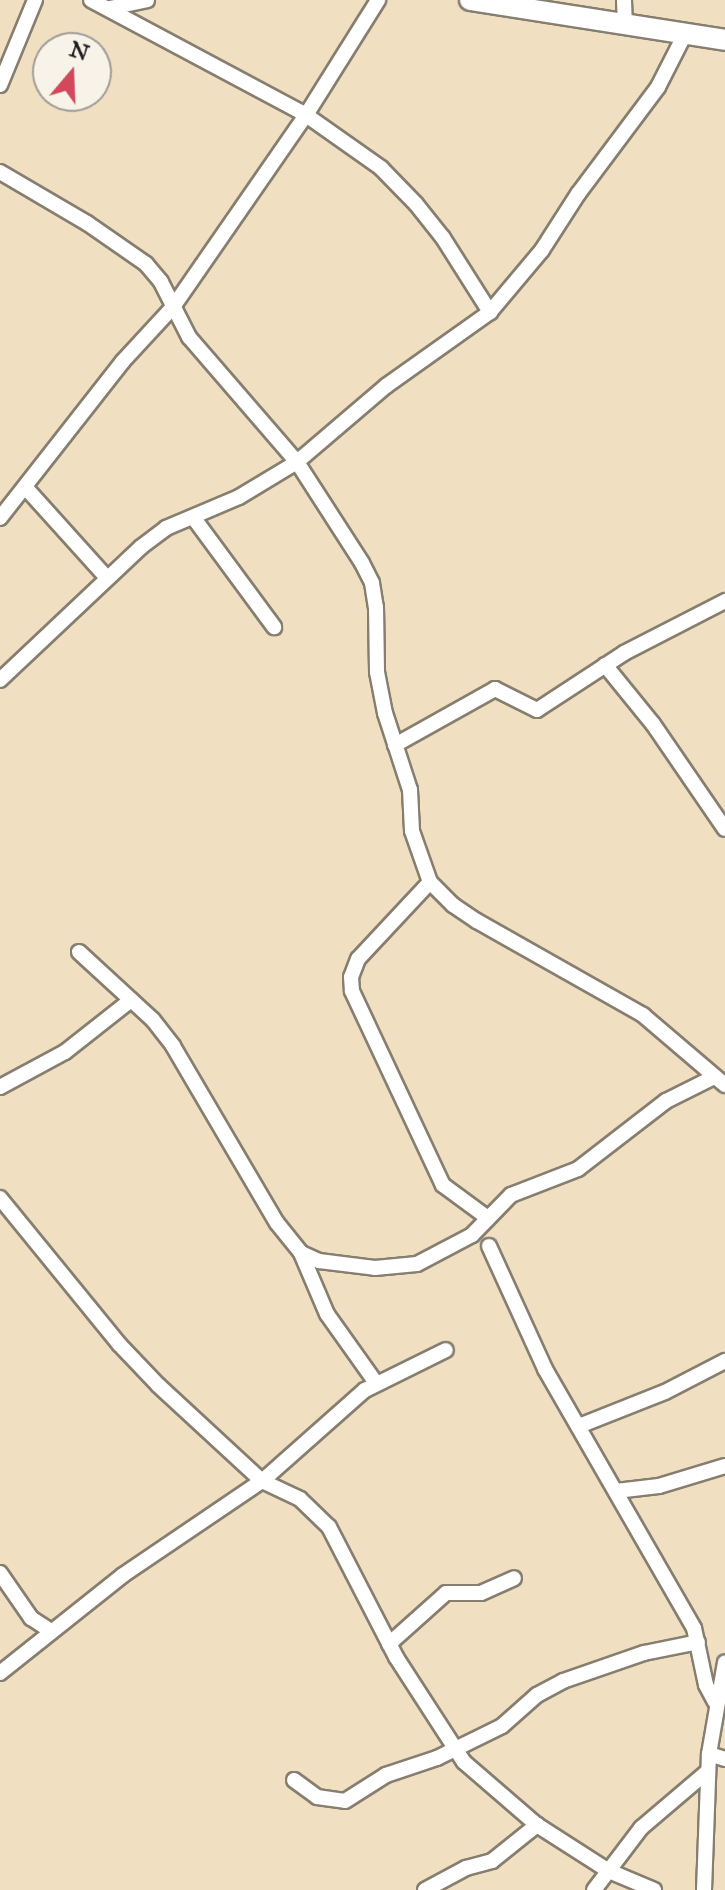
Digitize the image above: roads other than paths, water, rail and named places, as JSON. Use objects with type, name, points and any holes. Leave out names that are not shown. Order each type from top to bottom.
[{"type":"street","points":[[0,85],[35,0]]},
{"type":"street","points":[[91,0],[306,115],[381,168],[416,204],[451,249],[490,312]]},
{"type":"street","points":[[110,8],[147,0]]},
{"type":"street","points":[[0,518],[123,361],[173,307],[306,115],[378,0]]},
{"type":"street","points":[[470,0],[725,40]]},
{"type":"street","points":[[624,0],[625,24]]},
{"type":"street","points":[[0,680],[107,578],[166,528],[239,497],[297,462],[386,386],[490,312],[542,250],[578,194],[658,87],[685,34]]},
{"type":"street","points":[[0,172],[87,223],[146,264],[161,282],[189,337],[221,378],[297,462],[372,583],[377,672],[410,790],[412,831],[430,882],[453,905],[477,921],[643,1015],[718,1082],[666,1101],[578,1169],[511,1195],[472,1235],[411,1266],[375,1268],[328,1263],[301,1253]]},
{"type":"street","points":[[26,488],[107,578]]},
{"type":"street","points":[[193,517],[274,627]]},
{"type":"street","points":[[395,745],[488,691],[500,689],[537,710],[670,626],[725,601]]},
{"type":"street","points":[[605,665],[653,724],[725,829]]},
{"type":"street","points":[[430,882],[353,966],[352,991],[443,1185],[488,1218]]},
{"type":"street","points":[[79,952],[131,1000],[173,1046],[277,1223],[301,1253],[327,1314],[376,1383]]},
{"type":"street","points":[[0,1087],[65,1052],[131,1000]]},
{"type":"street","points":[[0,1198],[119,1344],[210,1436],[262,1481],[300,1499],[329,1527],[351,1564],[389,1644],[454,1749],[487,1784],[537,1825],[609,1871],[654,1890]]},
{"type":"street","points":[[489,1246],[545,1369],[688,1618],[698,1642],[706,1685],[715,1702]]},
{"type":"street","points":[[0,1673],[123,1575],[262,1481],[357,1396],[376,1383],[446,1350]]},
{"type":"street","points":[[579,1426],[665,1392],[725,1361]]},
{"type":"street","points":[[616,1491],[659,1486],[725,1466]]},
{"type":"street","points":[[0,1573],[31,1618],[51,1631]]},
{"type":"street","points":[[389,1644],[446,1593],[481,1593],[514,1578]]},
{"type":"street","points":[[294,1780],[317,1797],[343,1802],[386,1775],[454,1749],[502,1726],[537,1695],[563,1681],[644,1653],[698,1642]]},
{"type":"street","points":[[704,1890],[709,1754],[715,1702],[725,1662]]},
{"type":"street","points":[[709,1754],[725,1759]]},
{"type":"street","points":[[594,1890],[649,1819],[708,1771]]},
{"type":"street","points":[[425,1890],[466,1868],[488,1863],[537,1825]]}]
